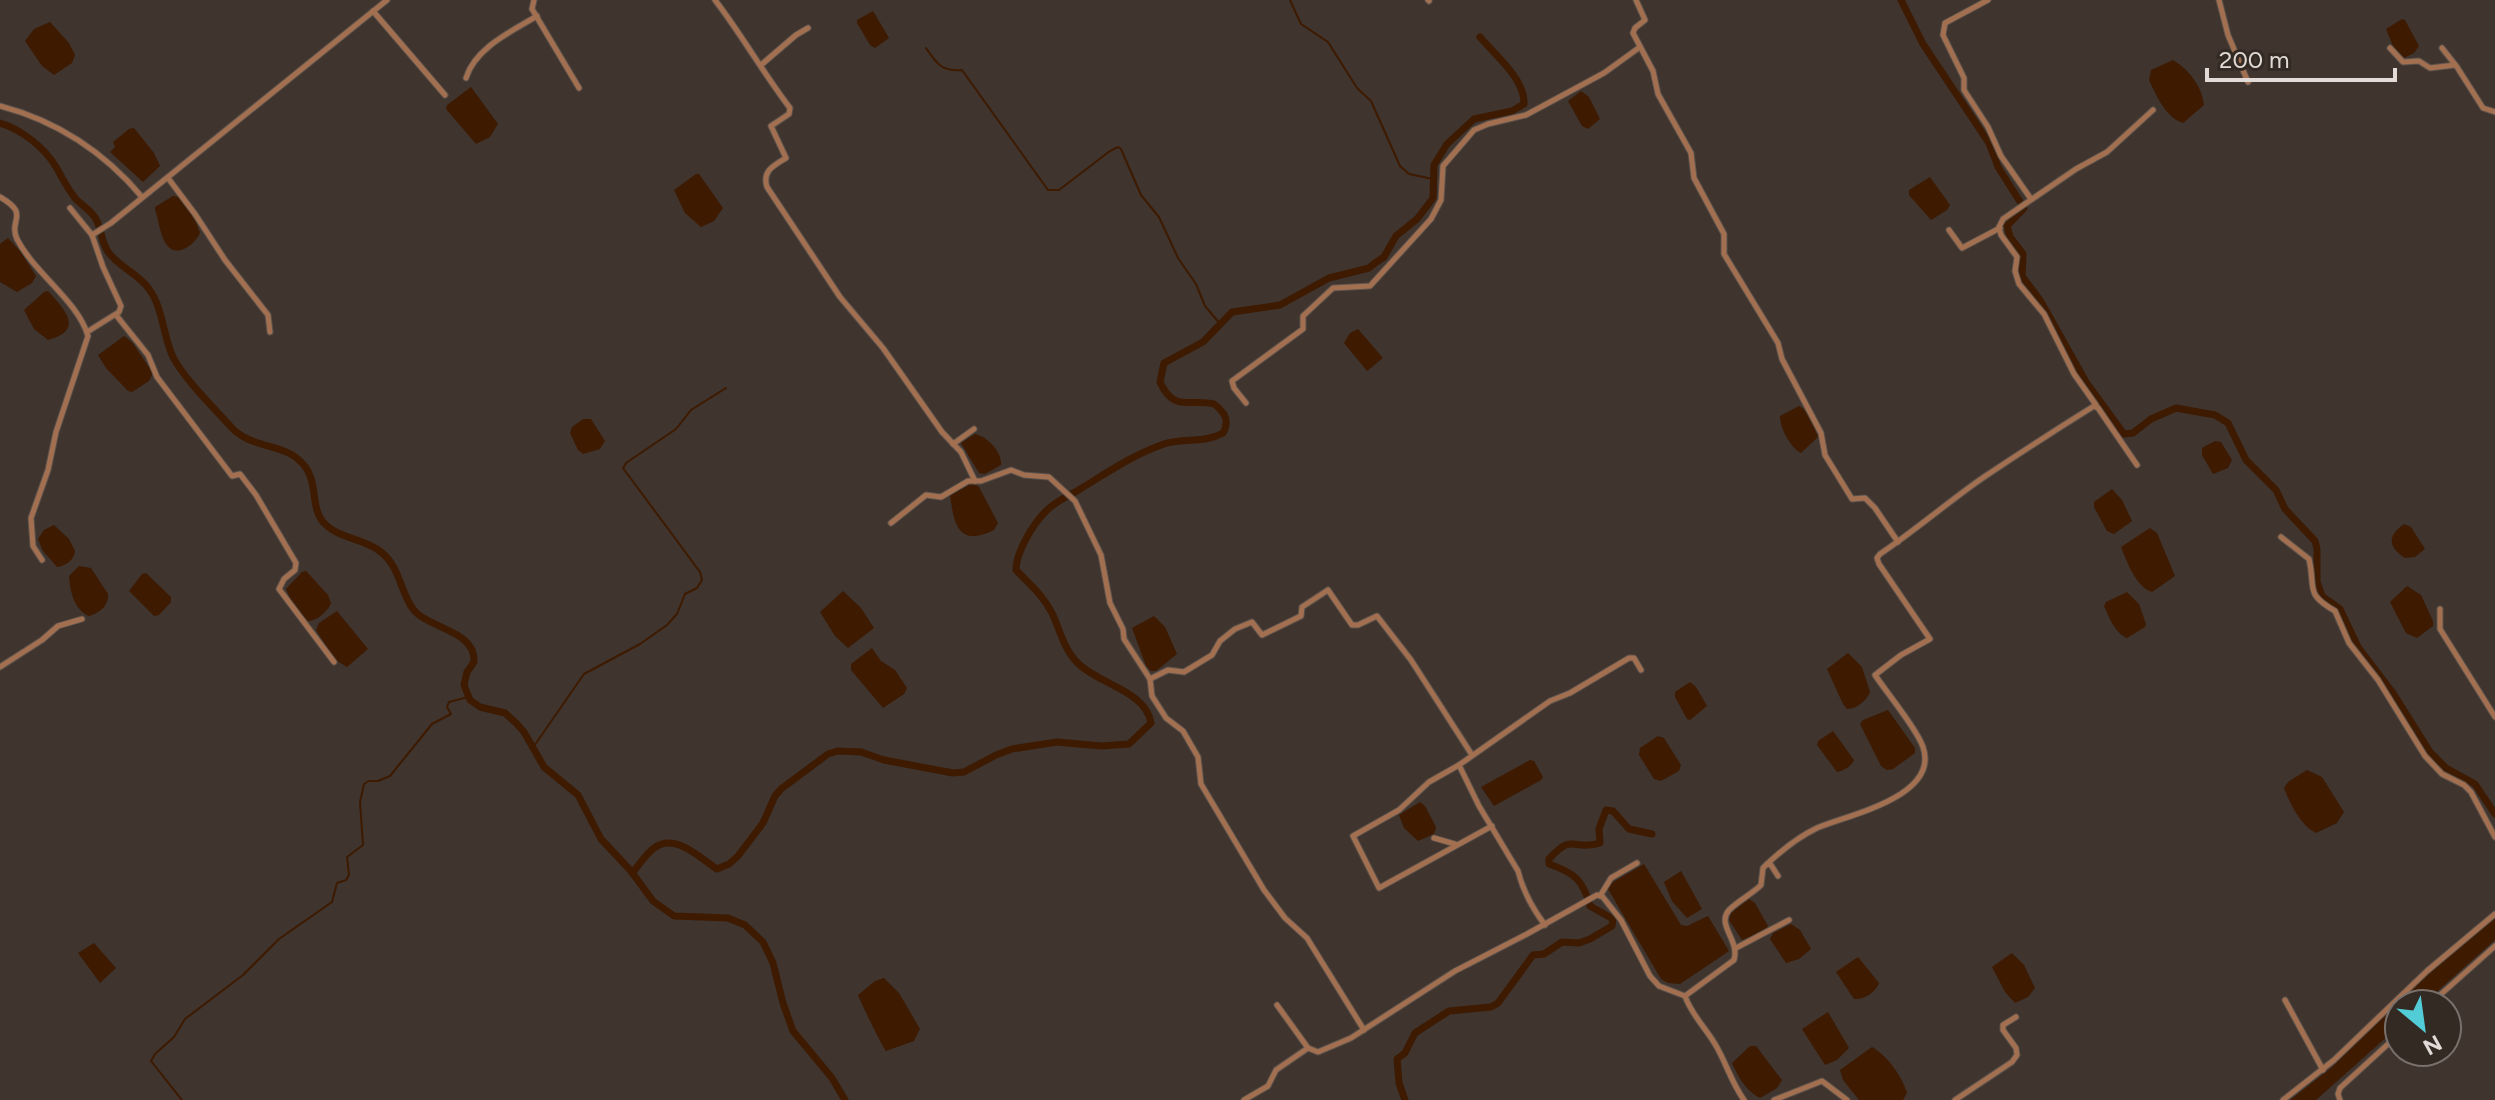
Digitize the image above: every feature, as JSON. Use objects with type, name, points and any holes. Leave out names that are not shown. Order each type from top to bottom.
[{"type":"street","points":[[92,235],[168,178],[387,0]]},
{"type":"street","points":[[534,0],[532,9],[579,88]]},
{"type":"street","points":[[715,0],[761,65],[773,88],[790,108],[789,114],[771,126],[786,158],[766,173],[767,187],[840,297],[883,348],[942,432],[961,452],[975,481]]},
{"type":"street","points":[[1636,0],[1645,17],[1633,30],[1653,71],[1658,94],[1691,153],[1694,178],[1724,234],[1724,254],[1778,343],[1782,359],[1821,433],[1825,455],[1850,497],[1868,500],[1898,542]]},
{"type":"street","points":[[1988,0],[1945,23],[1943,35],[1964,78],[1964,90],[2030,200]]},
{"type":"street","points":[[2219,0],[2228,35],[2248,82]]},
{"type":"street","points":[[373,11],[445,95]]},
{"type":"street","points":[[466,78],[469,68],[497,40],[537,16]]},
{"type":"street","points":[[761,65],[808,28]]},
{"type":"street","points":[[1246,403],[1232,381],[1303,329],[1303,316],[1333,288],[1370,286],[1392,265],[1398,253],[1438,209],[1443,166],[1474,130],[1526,115],[1591,80],[1640,47]]},
{"type":"street","points":[[2390,48],[2403,62],[2419,61],[2430,68],[2456,65]]},
{"type":"street","points":[[2442,48],[2483,108],[2495,112]]},
{"type":"street","points":[[0,106],[24,113],[70,134],[109,162],[142,197]]},
{"type":"street","points":[[2137,465],[2074,374],[2044,314],[2019,284],[2015,271],[2017,257],[2001,235],[2000,228],[2003,219],[2107,152],[2153,110]]},
{"type":"street","points":[[168,178],[231,269],[268,315],[270,332]]},
{"type":"street","points":[[0,197],[15,208],[18,216],[17,238],[42,275],[76,312],[87,332]]},
{"type":"street","points":[[42,560],[33,546],[31,518],[48,470],[56,432],[87,332],[116,315],[121,306],[92,235],[70,208]]},
{"type":"street","points":[[1949,230],[1962,248],[2000,228]]},
{"type":"street","points":[[116,315],[148,355],[157,377],[232,476],[240,474],[262,504],[296,563],[295,570],[284,579],[279,589],[334,662]]},
{"type":"street","points":[[1685,996],[1734,960],[1736,948],[1724,918],[1761,885],[1763,868],[1767,864],[1802,836],[1856,817],[1904,792],[1922,772],[1925,762],[1922,744],[1875,675],[1901,655],[1930,639],[1877,561],[1880,554],[1982,478],[2066,422],[2096,406]]},
{"type":"street","points":[[953,444],[974,429]]},
{"type":"street","points":[[891,523],[926,495],[941,497],[968,481],[1011,470],[1024,475],[1049,477],[1067,492],[1075,501],[1101,555],[1110,603],[1123,629],[1124,639],[1150,679],[1152,696],[1166,718],[1183,731],[1198,757],[1201,784],[1264,890],[1285,918],[1307,938],[1364,1030]]},
{"type":"street","points":[[2281,537],[2309,559],[2316,596],[2322,605],[2335,611],[2349,643],[2378,680],[2425,756],[2442,774],[2471,792],[2495,837]]},
{"type":"street","points":[[1150,679],[1168,670],[1184,672],[1212,655],[1220,641],[1235,629],[1252,622],[1262,635],[1301,616],[1302,607],[1328,590],[1352,625],[1377,616],[1411,660],[1472,755]]},
{"type":"street","points":[[2440,609],[2440,629],[2495,717]]},
{"type":"street","points":[[0,667],[58,626],[82,619]]},
{"type":"street","points":[[1492,826],[1379,888],[1353,836],[1399,810],[1429,782],[1459,765],[1550,701],[1629,658],[1634,658],[1641,670]]},
{"type":"street","points":[[1459,765],[1545,925]]},
{"type":"street","points":[[1434,838],[1456,844]]},
{"type":"street","points":[[1600,896],[1611,878],[1637,863]]},
{"type":"street","points":[[1767,864],[1778,876]]},
{"type":"street","points":[[1277,1005],[1308,1048],[1318,1052],[1351,1038],[1455,971],[1600,896]]},
{"type":"street","points":[[1600,896],[1621,920],[1650,976],[1659,986],[1685,996],[1690,1009],[1715,1044],[1733,1085],[1744,1100]]},
{"type":"street","points":[[2283,1100],[2323,1070],[2434,965],[2495,914]]},
{"type":"street","points":[[1736,948],[1789,920]]},
{"type":"street","points":[[2448,988],[2495,946]]},
{"type":"street","points":[[2285,1000],[2323,1070]]},
{"type":"street","points":[[1955,1100],[2012,1062],[2017,1055],[2016,1048],[2003,1026],[2016,1017]]},
{"type":"street","points":[[1244,1100],[1268,1086],[1276,1070],[1308,1048]]},
{"type":"street","points":[[2340,1100],[2340,1088],[2383,1049]]},
{"type":"street","points":[[1774,1100],[1822,1081],[1847,1100]]},
{"type":"shaded area","points":[[873,11],[889,38],[875,48],[857,23]]},
{"type":"shaded area","points":[[2402,19],[2419,46],[2404,58],[2393,46],[2386,29]]},
{"type":"shaded area","points":[[50,22],[69,43],[75,55],[72,63],[54,75],[42,66],[25,41],[34,29]]},
{"type":"shaded area","points":[[2173,60],[2194,79],[2204,105],[2183,123],[2167,111],[2149,80],[2151,70]]},
{"type":"shaded area","points":[[471,87],[498,124],[490,137],[476,144],[446,109]]},
{"type":"shaded area","points":[[1581,91],[1589,97],[1600,119],[1588,129],[1582,126],[1568,101]]},
{"type":"shaded area","points":[[134,128],[160,166],[143,182],[110,152],[115,147],[113,142]]},
{"type":"shaded area","points":[[696,174],[723,208],[714,221],[701,227],[685,213],[674,190]]},
{"type":"shaded area","points":[[1930,177],[1950,205],[1931,220],[1909,195],[1909,190]]},
{"type":"shaded area","points":[[173,196],[179,197],[194,216],[200,233],[181,250],[169,248],[165,243],[155,210]]},
{"type":"shaded area","points":[[8,238],[36,276],[32,283],[17,292],[0,282],[0,244]]},
{"type":"shaded area","points":[[48,291],[65,312],[69,325],[59,336],[48,340],[34,329],[24,310]]},
{"type":"shaded area","points":[[1358,329],[1383,358],[1367,371],[1344,343],[1350,333]]},
{"type":"shaded area","points":[[124,336],[132,342],[153,373],[149,381],[132,392],[106,368],[98,355]]},
{"type":"shaded area","points":[[1799,406],[1809,415],[1818,437],[1801,453],[1786,437],[1780,416]]},
{"type":"shaded area","points":[[583,419],[591,419],[605,441],[600,449],[583,454],[570,433],[572,427]]},
{"type":"shaded area","points":[[975,434],[993,446],[1001,460],[1001,465],[985,474],[979,473],[961,443]]},
{"type":"shaded area","points":[[2215,441],[2221,442],[2232,460],[2228,468],[2213,474],[2202,455],[2202,448]]},
{"type":"shaded area","points":[[973,483],[979,487],[998,523],[994,530],[973,536],[966,535],[956,524],[950,495]]},
{"type":"shaded area","points":[[2112,489],[2122,500],[2132,521],[2114,534],[2107,531],[2094,507],[2094,502]]},
{"type":"shaded area","points":[[2404,524],[2411,527],[2425,549],[2415,557],[2405,558],[2393,546],[2392,537]]},
{"type":"shaded area","points":[[54,525],[69,539],[75,551],[69,562],[57,567],[43,551],[38,539],[44,530]]},
{"type":"shaded area","points":[[2150,528],[2157,533],[2175,576],[2152,592],[2137,580],[2121,547]]},
{"type":"shaded area","points":[[79,566],[91,568],[108,594],[103,608],[89,616],[76,605],[70,588],[69,576]]},
{"type":"shaded area","points":[[306,571],[328,595],[331,603],[322,615],[308,621],[293,605],[286,589]]},
{"type":"shaded area","points":[[146,573],[171,597],[171,602],[159,615],[154,616],[129,591]]},
{"type":"shaded area","points":[[2407,586],[2421,595],[2433,621],[2433,626],[2417,638],[2406,633],[2390,602]]},
{"type":"shaded area","points":[[843,591],[861,608],[874,628],[848,648],[835,636],[820,612]]},
{"type":"shaded area","points":[[2127,592],[2139,604],[2146,624],[2127,638],[2116,629],[2104,606]]},
{"type":"shaded area","points":[[337,611],[368,649],[347,667],[334,659],[316,630],[319,623]]},
{"type":"shaded area","points":[[1154,616],[1165,627],[1177,654],[1156,671],[1151,671],[1146,666],[1132,628]]},
{"type":"shaded area","points":[[872,648],[881,661],[895,670],[907,688],[904,694],[883,708],[851,670],[851,664]]},
{"type":"shaded area","points":[[1848,653],[1862,667],[1870,692],[1861,704],[1847,709],[1827,669]]},
{"type":"shaded area","points":[[1690,682],[1707,706],[1690,720],[1675,692]]},
{"type":"shaded area","points":[[1888,710],[1915,748],[1915,753],[1887,770],[1881,766],[1860,724]]},
{"type":"shaded area","points":[[1833,731],[1854,760],[1847,768],[1837,772],[1817,745]]},
{"type":"shaded area","points":[[1658,736],[1664,738],[1681,765],[1679,771],[1661,781],[1654,779],[1639,755],[1640,748]]},
{"type":"shaded area","points":[[1530,760],[1534,761],[1543,777],[1541,780],[1494,806],[1481,787]]},
{"type":"shaded area","points":[[2307,770],[2322,777],[2344,812],[2337,823],[2316,833],[2301,820],[2284,788]]},
{"type":"shaded area","points":[[1420,802],[1436,827],[1434,834],[1418,841],[1404,828],[1399,815]]},
{"type":"shaded area","points":[[1644,864],[1681,925],[1687,926],[1708,916],[1729,951],[1680,984],[1661,979],[1608,889],[1608,885]]},
{"type":"shaded area","points":[[1681,871],[1702,909],[1687,918],[1672,901],[1664,882]]},
{"type":"shaded area","points":[[1749,899],[1755,903],[1768,926],[1765,931],[1742,940],[1729,920],[1731,913]]},
{"type":"shaded area","points":[[2495,918],[2495,940],[2441,988],[2413,988]]},
{"type":"shaded area","points":[[1791,924],[1800,930],[1811,949],[1799,959],[1786,963],[1770,939],[1773,933]]},
{"type":"shaded area","points":[[94,943],[116,968],[100,983],[78,953]]},
{"type":"shaded area","points":[[2012,953],[2024,965],[2035,988],[2028,997],[2015,1003],[2005,992],[1992,967]]},
{"type":"shaded area","points":[[1858,957],[1879,983],[1869,995],[1854,999],[1836,972]]},
{"type":"shaded area","points":[[884,978],[899,993],[920,1029],[914,1041],[886,1051],[858,995],[875,981]]},
{"type":"shaded area","points":[[1828,1012],[1849,1048],[1837,1060],[1825,1065],[1802,1029]]},
{"type":"shaded area","points":[[2383,1017],[2383,1040],[2316,1100],[2290,1100],[2331,1068]]},
{"type":"shaded area","points":[[1750,1046],[1756,1046],[1782,1080],[1777,1088],[1760,1098],[1743,1084],[1732,1063]]},
{"type":"shaded area","points":[[1872,1047],[1889,1061],[1898,1074],[1907,1093],[1903,1100],[1859,1100],[1843,1080],[1840,1070]]},
{"type":"waterway","points":[[1290,0],[1301,24],[1328,42],[1357,88],[1371,101],[1400,166],[1409,174],[1433,179]]},
{"type":"waterway","points":[[1901,0],[1923,44],[1989,143],[1998,167],[2024,208],[2007,226],[2010,237],[2023,254],[2022,276],[2040,300],[2086,382],[2124,434],[2133,433],[2151,419],[2176,408],[2215,415],[2228,423],[2246,460],[2276,490],[2285,509],[2315,541],[2317,582],[2322,596],[2340,609],[2358,647],[2393,693],[2430,752],[2446,768],[2475,784],[2495,814]]},
{"type":"waterway","points":[[632,873],[654,848],[670,843],[687,848],[717,869],[729,864],[763,823],[781,789],[828,754],[838,751],[861,752],[884,760],[953,773],[964,772],[1012,749],[1057,742],[1101,746],[1129,744],[1151,723],[1147,712],[1132,696],[1090,673],[1071,654],[1048,607],[1016,570],[1022,547],[1049,508],[1119,465],[1164,444],[1223,433],[1225,417],[1214,404],[1177,401],[1165,392],[1160,382],[1164,363],[1203,342],[1232,312],[1280,305],[1329,278],[1369,268],[1384,257],[1396,236],[1417,219],[1433,198],[1434,165],[1447,144],[1474,119],[1512,111],[1524,104],[1515,77],[1480,37]]},
{"type":"waterway","points":[[926,48],[941,66],[949,70],[962,70],[1048,190],[1059,190],[1110,151],[1118,147],[1121,149],[1141,195],[1159,217],[1205,306],[1221,325]]},
{"type":"waterway","points":[[0,123],[24,135],[46,153],[75,198],[96,219],[109,253],[149,289],[173,357],[200,393],[239,434],[284,451],[300,461],[310,476],[316,508],[323,522],[336,532],[381,552],[396,572],[413,609],[467,643],[473,651],[474,662],[467,672],[464,685],[470,700],[480,707],[505,713],[516,723],[544,767],[578,795],[601,839],[631,871],[653,901],[674,916],[728,918],[745,925],[763,942],[773,963],[793,1031],[832,1078],[845,1100]]},
{"type":"waterway","points":[[532,749],[584,674],[640,644],[667,625],[677,614],[685,594],[697,588],[702,580],[700,572],[623,468],[676,429],[691,410],[726,388]]},
{"type":"waterway","points":[[182,1100],[151,1061],[155,1054],[174,1037],[185,1019],[243,975],[279,939],[332,902],[337,883],[346,880],[349,875],[347,857],[363,845],[360,802],[364,784],[390,776],[432,724],[451,714],[447,707],[449,702],[468,697]]},
{"type":"waterway","points":[[1405,1100],[1399,1083],[1397,1059],[1405,1053],[1415,1033],[1449,1011],[1491,1007],[1498,1003],[1533,955],[1544,954],[1562,942],[1579,943],[1590,939],[1612,926],[1613,919],[1590,906],[1577,879],[1549,864],[1549,859],[1569,844],[1600,843],[1599,829],[1606,810],[1613,811],[1629,829],[1652,834]]}]
